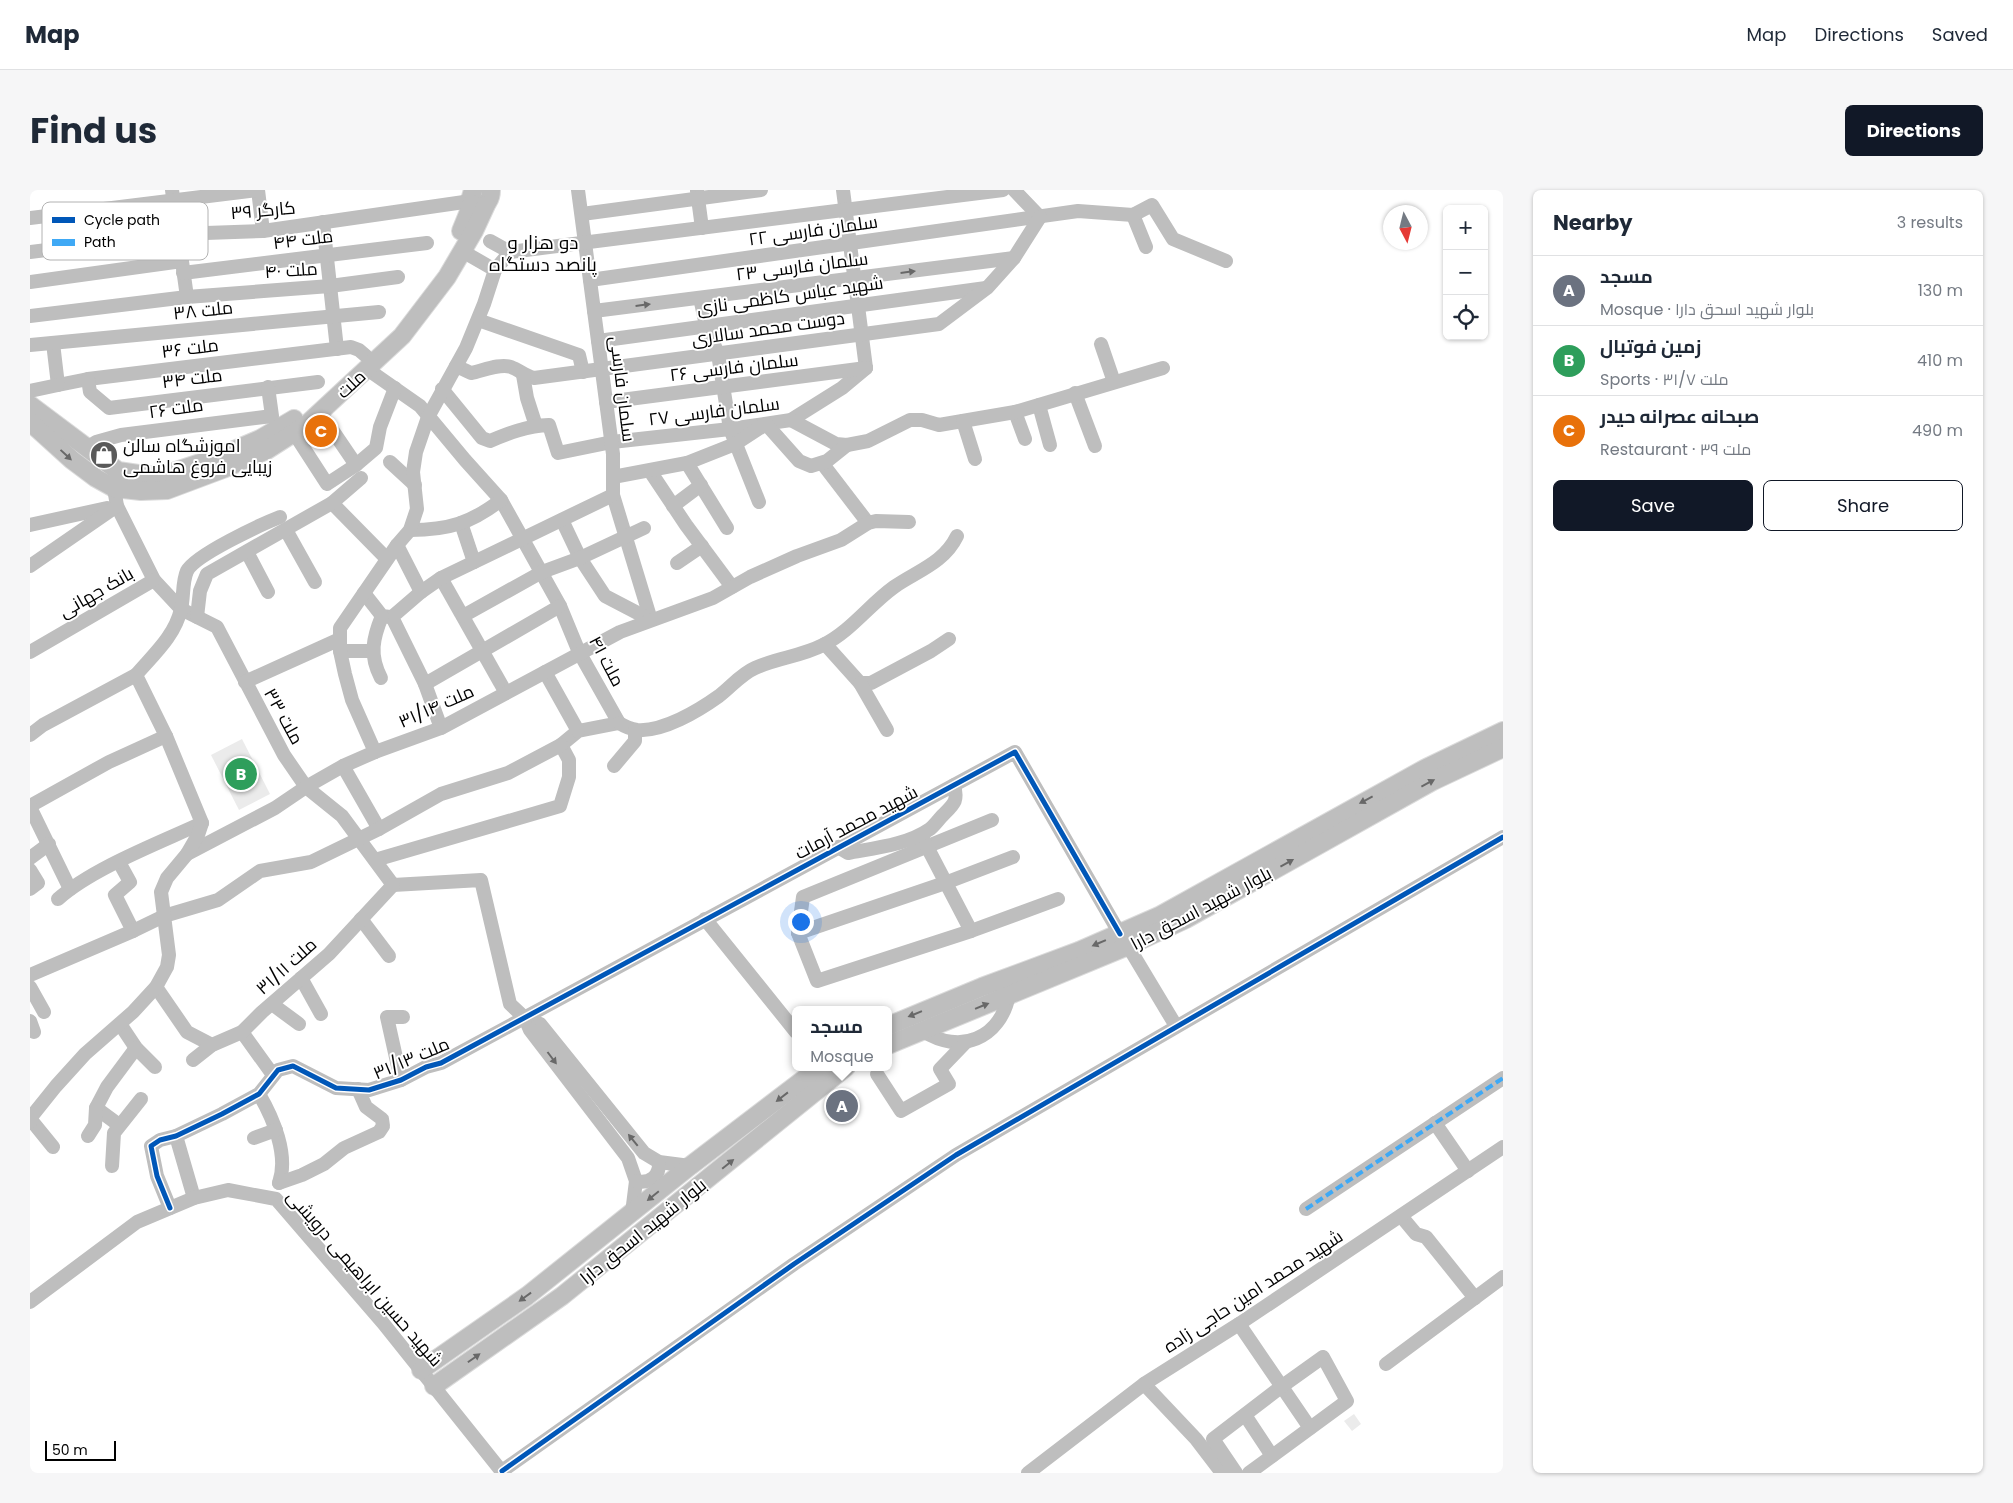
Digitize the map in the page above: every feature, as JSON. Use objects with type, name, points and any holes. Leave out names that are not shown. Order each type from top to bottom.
[{"type":"main road","name":"ملت","points":[[42,426],[87,448],[118,471],[145,475],[164,475],[218,457],[260,439],[300,415],[340,382],[402,336],[447,277],[462,251],[479,196]]},
{"type":"main road","name":"ملت","points":[[30,406],[42,426],[72,460],[96,478],[114,488],[140,491],[167,490],[256,455],[306,425],[367,362],[440,270],[479,196]]},
{"type":"main road","name":"بلوار شهید اسحق دارا","points":[[892,1043],[1009,994],[1124,940],[1159,916],[1426,768],[1503,731]]},
{"type":"main road","name":"بلوار شهید اسحق دارا","points":[[892,1024],[948,1001],[1186,919],[1433,780],[1503,748]]},
{"type":"main road","points":[[948,1001],[955,1017]]},
{"type":"main road","name":"بلوار شهید اسحق دارا","points":[[421,1370],[527,1296],[690,1166],[815,1071]]},
{"type":"main road","name":"بلوار شهید اسحق دارا","points":[[434,1386],[562,1296],[841,1071]]},
{"type":"street","points":[[129,202],[172,195],[258,190],[263,231]]},
{"type":"street","name":"سلمان فارسی","points":[[578,190],[612,442],[613,495],[651,620]]},
{"type":"street","points":[[582,214],[698,194],[761,190]]},
{"type":"street","points":[[843,190],[866,368]]},
{"type":"street","points":[[490,241],[510,252],[1003,190]]},
{"type":"street","points":[[987,288],[1014,258],[1040,217],[1014,190]]},
{"type":"street","points":[[698,194],[702,228]]},
{"type":"street","name":"کارگر ۳۹","points":[[208,233],[263,231],[479,196]]},
{"type":"street","points":[[1146,247],[1133,215],[1152,205],[1173,239],[1226,261]]},
{"type":"street","name":"سلمان فارسی ۲۲","points":[[590,280],[1078,211],[1133,215]]},
{"type":"street","points":[[323,222],[337,349]]},
{"type":"street","name":"ملت ۴۴","points":[[30,282],[328,255],[428,243]]},
{"type":"street","points":[[462,251],[495,270]]},
{"type":"street","points":[[375,752],[352,700],[340,645],[340,628],[397,545],[410,530],[418,509],[413,472],[416,452],[428,417],[456,366],[478,320],[495,270],[510,252]]},
{"type":"street","name":"سلمان فارسی ۲۳","points":[[594,311],[1014,258]]},
{"type":"street","points":[[181,260],[187,297]]},
{"type":"street","name":"ملت ۴۰","points":[[30,316],[187,297],[330,286],[398,277]]},
{"type":"street","name":"شهید عباس کاظمی نازی","points":[[598,340],[987,288]]},
{"type":"street","name":"دوست محمد سالاری","points":[[456,366],[471,373],[500,366],[510,367],[523,375],[534,378],[939,324],[987,288]]},
{"type":"street","points":[[700,298],[706,325],[718,354],[730,429],[760,502]]},
{"type":"street","name":"ملت ۳۸","points":[[30,345],[379,312]]},
{"type":"street","points":[[478,320],[579,354],[583,372]]},
{"type":"street","points":[[53,343],[58,385]]},
{"type":"street","points":[[1102,344],[1114,382]]},
{"type":"street","name":"ملت ۳۶","points":[[30,390],[88,379],[351,347],[359,350],[367,362]]},
{"type":"street","name":"ملت ۴۱","points":[[367,362],[395,388],[420,406],[502,500],[560,606],[579,652],[619,723]]},
{"type":"street","name":"سلمان فارسی ۲۶","points":[[606,402],[866,368]]},
{"type":"street","name":"سلمان فارسی ۲۷","points":[[536,426],[549,425],[558,453],[612,442],[791,420],[842,388],[866,368]]},
{"type":"street","points":[[791,420],[836,444],[847,445],[868,440],[910,420],[922,420],[939,426],[1015,412],[1163,368]]},
{"type":"street","points":[[442,389],[482,438],[490,441],[536,426],[527,398],[523,375]]},
{"type":"street","name":"ملت ۳۴","points":[[88,379],[90,392],[109,408],[318,382]]},
{"type":"street","name":"ملت ۲۶","points":[[87,448],[96,442],[120,435],[272,416],[268,388]]},
{"type":"street","points":[[197,616],[200,591],[207,574],[332,502],[376,448],[380,427],[395,388]]},
{"type":"street","points":[[1075,393],[1095,446]]},
{"type":"street","points":[[1039,406],[1050,445]]},
{"type":"street","points":[[320,412],[358,471]]},
{"type":"street","points":[[1015,412],[1025,439]]},
{"type":"street","points":[[963,421],[976,459]]},
{"type":"street","points":[[613,477],[650,472],[687,463],[735,444],[766,424],[799,461],[811,466],[827,461],[847,445]]},
{"type":"street","points":[[294,432],[327,484],[358,471]]},
{"type":"street","points":[[390,462],[415,485]]},
{"type":"street","points":[[687,463],[727,528]]},
{"type":"street","points":[[822,463],[868,523],[876,521],[909,522]]},
{"type":"street","points":[[650,472],[732,587]]},
{"type":"street","points":[[673,506],[701,485]]},
{"type":"street","name":"ملت ۳۳","points":[[114,488],[116,506],[154,580],[181,609],[217,627],[244,682],[284,755],[306,787],[342,816],[393,885]]},
{"type":"street","points":[[381,678],[374,665],[373,651],[376,631],[387,616],[441,578],[613,495]]},
{"type":"street","points":[[410,530],[434,530],[461,523],[480,515],[502,500]]},
{"type":"street","points":[[332,502],[387,559]]},
{"type":"street","points":[[30,525],[116,506]]},
{"type":"street","points":[[30,566],[116,506]]},
{"type":"street","points":[[30,735],[43,725],[136,675],[175,629],[181,609],[187,571],[196,561],[258,526],[280,517]]},
{"type":"street","points":[[562,520],[580,558],[605,596],[651,620]]},
{"type":"street","points":[[461,523],[474,562]]},
{"type":"street","name":"ملت ۳۱/۱۴","points":[[187,854],[275,808],[306,787],[343,766],[441,728],[579,652],[620,632],[714,598],[732,587],[797,556],[841,540],[868,523]]},
{"type":"street","points":[[463,616],[542,572],[580,558],[644,528]]},
{"type":"street","points":[[286,530],[315,582]]},
{"type":"street","points":[[44,1012],[30,976],[164,916],[218,900],[260,871],[311,862],[379,829],[441,794],[508,773],[561,745],[578,731],[619,723],[635,730],[651,730],[671,724],[719,696],[754,668],[825,644],[856,622],[894,587],[938,560],[953,544],[957,536]]},
{"type":"street","points":[[397,545],[421,592]]},
{"type":"street","points":[[677,563],[702,546]]},
{"type":"street","points":[[247,552],[268,592]]},
{"type":"street","points":[[441,578],[506,693]]},
{"type":"street","name":"بانک جهانی","points":[[30,652],[154,580]]},
{"type":"street","points":[[364,592],[387,616],[425,684],[441,728]]},
{"type":"street","points":[[425,684],[560,606]]},
{"type":"street","points":[[860,683],[871,683],[931,652],[949,639]]},
{"type":"street","points":[[825,644],[860,683],[887,730]]},
{"type":"street","points":[[244,682],[340,645],[373,651]]},
{"type":"street","points":[[545,672],[578,731]]},
{"type":"street","points":[[52,1147],[30,1121],[56,1086],[85,1054],[120,1024],[156,987],[167,967],[169,955],[161,892],[167,878],[187,854],[198,835],[202,823],[166,736],[136,675]]},
{"type":"street","points":[[614,766],[635,741],[635,730]]},
{"type":"street","points":[[70,889],[30,806],[109,762],[166,736]]},
{"type":"street","points":[[375,860],[560,806],[569,777],[569,760],[561,745]]},
{"type":"street","name":"شهید محمد آرمات","points":[[525,1018],[1015,752],[1124,940]]},
{"type":"street","points":[[343,766],[379,829]]},
{"type":"street","points":[[838,847],[848,853],[909,840],[931,828],[955,803],[957,796],[954,785]]},
{"type":"street","points":[[992,820],[803,897],[798,933],[817,981],[971,931],[1058,899]]},
{"type":"street","points":[[58,899],[70,889],[118,862],[202,823]]},
{"type":"street","points":[[920,834],[971,931]]},
{"type":"street","points":[[502,1472],[794,1264],[956,1155],[1503,837]]},
{"type":"street","points":[[30,858],[48,844]]},
{"type":"street","points":[[798,933],[946,883],[1012,857]]},
{"type":"street","points":[[118,862],[130,882],[115,895],[133,931]]},
{"type":"street","points":[[30,870],[38,884],[30,889]]},
{"type":"street","points":[[393,885],[481,880],[510,1004],[525,1018],[540,1024],[644,1153],[657,1161],[690,1166]]},
{"type":"street","name":"ملت ۳۱/۱۱","points":[[193,1060],[212,1046],[242,1032],[329,954],[393,885]]},
{"type":"street","points":[[361,919],[389,956]]},
{"type":"street","points":[[705,919],[792,1027]]},
{"type":"street","points":[[1124,940],[1176,1026]]},
{"type":"street","points":[[302,978],[322,1014]]},
{"type":"street","points":[[156,987],[187,1032],[212,1046]]},
{"type":"street","points":[[877,1074],[901,1111],[949,1084],[940,1069],[966,1042],[987,1033],[995,1026],[1004,1011],[1009,994]]},
{"type":"street","points":[[272,1004],[299,1024]]},
{"type":"street","points":[[401,1080],[387,1018],[403,1017]]},
{"type":"street","points":[[525,1018],[530,1030],[628,1158],[635,1177],[632,1213]]},
{"type":"street","name":"ملت ۳۱/۱۳","points":[[273,1075],[278,1070],[293,1066],[336,1088],[369,1090],[401,1080],[426,1067],[441,1063],[525,1018]]},
{"type":"street","points":[[120,1024],[136,1048],[156,1067]]},
{"type":"street","points":[[923,1031],[943,1041],[966,1042]]},
{"type":"street","points":[[170,1208],[157,1176],[151,1146],[160,1140],[176,1136],[259,1094],[273,1075],[242,1032]]},
{"type":"street","points":[[88,1136],[95,1124],[96,1108],[107,1087],[136,1048]]},
{"type":"street","points":[[1306,1209],[1503,1078]]},
{"type":"street","points":[[259,1094],[272,1116],[276,1130],[283,1173],[280,1183],[324,1164],[344,1148],[379,1132],[383,1126],[382,1120],[366,1107],[358,1089]]},
{"type":"street","points":[[112,1166],[114,1133],[141,1099]]},
{"type":"street","points":[[96,1108],[119,1125]]},
{"type":"street","points":[[1435,1123],[1468,1171]]},
{"type":"street","points":[[254,1138],[276,1130]]},
{"type":"street","points":[[176,1136],[194,1198]]},
{"type":"street","name":"شهید محمد امین حاجی زاده","points":[[1028,1473],[1144,1384],[1239,1324],[1503,1147]]},
{"type":"street","points":[[635,1177],[650,1175],[657,1161]]},
{"type":"street","name":"شهید حسین ابراهیمی درویشی","points":[[30,1302],[137,1222],[170,1208],[194,1198],[228,1190],[276,1199],[383,1323],[502,1472]]},
{"type":"street","points":[[1401,1216],[1416,1234],[1426,1237],[1475,1298]]},
{"type":"street","points":[[1386,1364],[1503,1277]]},
{"type":"street","points":[[1239,1324],[1310,1428]]},
{"type":"street","points":[[1236,1473],[1213,1439],[1323,1357],[1347,1400],[1249,1473]]},
{"type":"street","points":[[1144,1384],[1196,1439],[1222,1473]]},
{"type":"street","points":[[1245,1415],[1272,1456]]},
{"type":"shaded area","points":[[242,739],[270,794],[239,810],[211,755]]},
{"type":"shaded area","points":[[1354,1414],[1361,1424],[1352,1431],[1344,1421]]},
{"type":"marked path","points":[[1306,1209],[1503,1078]]},
{"type":"cycle path","points":[[170,1208],[157,1176],[151,1146],[160,1140],[176,1136],[222,1114],[259,1094],[278,1070],[293,1066],[336,1088],[369,1090],[401,1080],[426,1067],[441,1063],[1015,752],[1120,934]]},
{"type":"cycle path","points":[[502,1471],[794,1264],[956,1155],[1503,837]]},
{"type":"place","name":"صبحانه عصرانه حیدر","points":[[321,431]]},
{"type":"place","name":"اموزشگاه سالن زیبایی فروغ هاشمی","points":[[104,455]]},
{"type":"place","name":"زمین فوتبال","points":[[241,774]]},
{"type":"place","name":"مسجد","points":[[842,1106]]},
{"type":"district","name":"دو هزار و پانصد دستگاه","points":[[543,253]]}]
